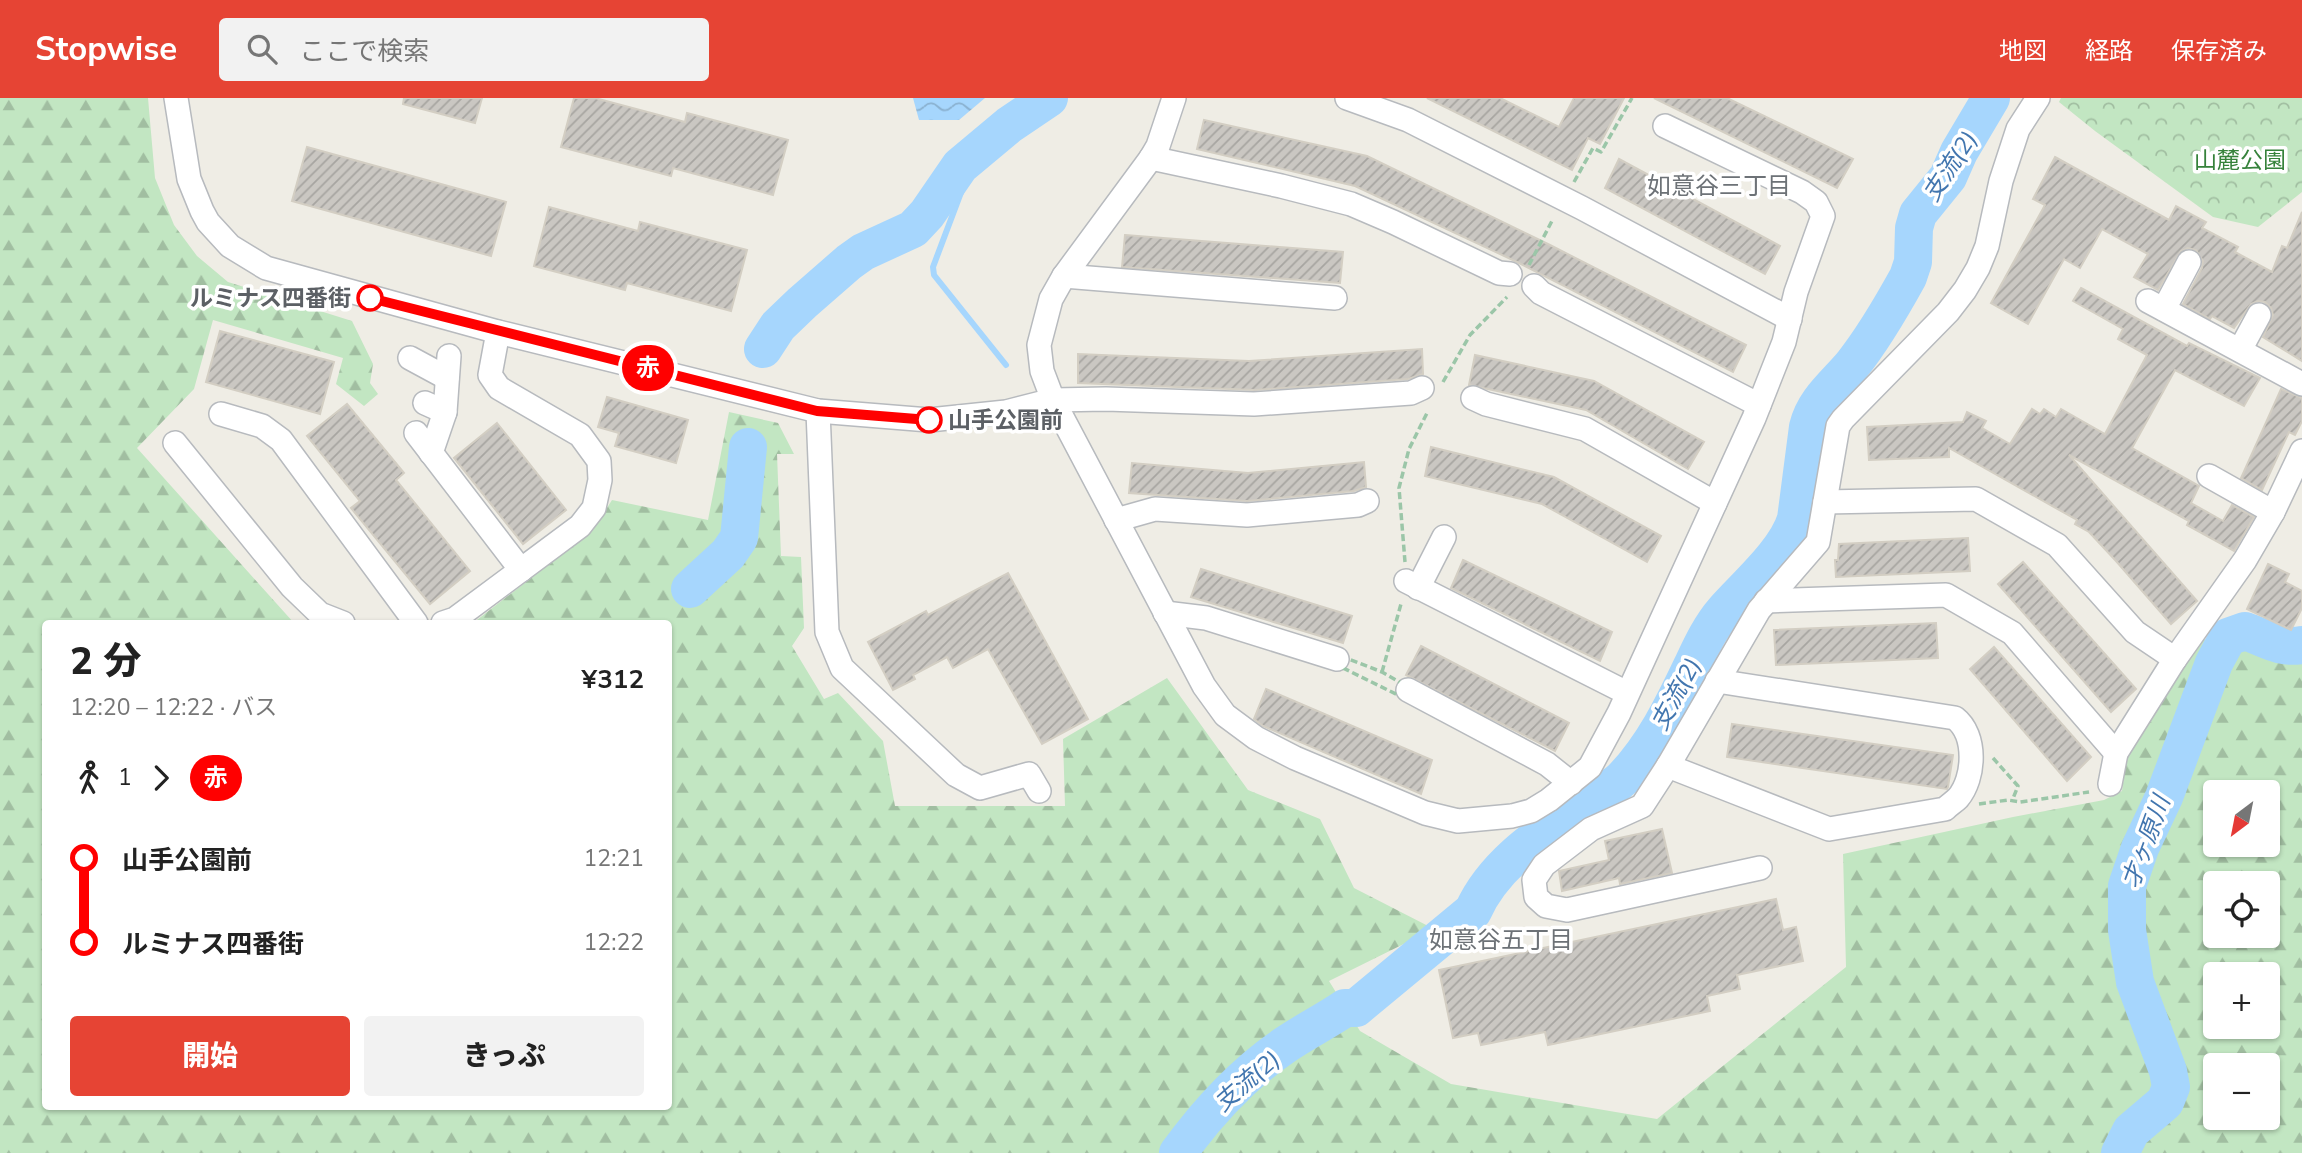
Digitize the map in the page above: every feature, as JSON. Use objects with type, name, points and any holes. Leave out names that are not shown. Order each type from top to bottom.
[{"type":"street","points":[[176,98],[189,179],[208,222],[230,246],[265,268],[498,331],[817,411],[929,420],[1006,412],[1053,400],[1254,404],[1411,393],[1430,389]]},
{"type":"street","points":[[1174,98],[1151,158],[1064,275],[1051,299],[1039,345],[1042,371],[1053,400],[1209,696],[1239,727],[1285,753],[1410,807],[1436,817],[1458,821],[1512,816],[1541,805],[1590,767],[1627,693],[1759,405],[1784,342],[1796,292],[1823,216],[1816,202],[1802,192],[1665,126]]},
{"type":"street","points":[[1347,98],[1409,120],[1790,319]]},
{"type":"street","points":[[1760,868],[1567,910],[1546,906],[1536,897],[1534,880],[1544,865],[1591,830],[1642,806],[1766,601],[1818,542],[1838,426],[1948,312],[1965,290],[1987,246],[2001,181],[2018,129],[2038,98]]},
{"type":"street","points":[[1151,158],[1351,204],[1499,273],[1522,279],[1541,293],[1759,405]]},
{"type":"street","points":[[2189,262],[2156,305],[2302,384]]},
{"type":"street","points":[[1064,275],[1335,298]]},
{"type":"street","points":[[2240,350],[2259,315]]},
{"type":"street","points":[[455,620],[580,526],[594,508],[600,480],[599,461],[580,435],[499,388],[490,375],[498,331]]},
{"type":"street","points":[[410,358],[448,367],[435,407],[431,453]]},
{"type":"street","points":[[1473,398],[1486,404],[1585,429],[1715,503]]},
{"type":"street","points":[[817,411],[827,632],[842,668],[956,775],[980,788],[1029,774],[1039,790]]},
{"type":"street","points":[[221,414],[262,426],[281,440],[414,620]]},
{"type":"street","points":[[416,433],[521,570]]},
{"type":"street","points":[[175,443],[292,587],[320,614],[335,620]]},
{"type":"street","points":[[2110,784],[2116,752],[2175,659],[2245,560],[2273,512],[2302,451]]},
{"type":"street","points":[[2209,477],[2273,512]]},
{"type":"street","points":[[1825,502],[1976,499],[2057,545],[2135,632],[2175,659]]},
{"type":"street","points":[[1116,520],[1155,509],[1247,515],[1358,505],[1367,501]]},
{"type":"street","points":[[1444,537],[1412,584],[1627,693]]},
{"type":"street","points":[[1766,601],[1945,595],[2012,633],[2116,752]]},
{"type":"street","points":[[1165,613],[1206,618],[1337,659]]},
{"type":"street","points":[[1668,766],[1829,829],[1945,808],[1955,800],[1966,783],[1972,746],[1964,725],[1955,718],[1717,681]]},
{"type":"street","points":[[1408,690],[1547,764],[1571,783]]},
{"type":"path","points":[[1382,672],[1412,584],[1399,497],[1401,477],[1409,449],[1430,389],[1470,335],[1522,279],[1593,148],[1601,152],[1632,98]]},
{"type":"path","points":[[1341,656],[1382,672],[1408,687],[1404,698],[1335,664],[1341,656]]},
{"type":"path","points":[[1972,746],[1983,748],[2014,780],[2018,786],[2012,801]]},
{"type":"path","points":[[1955,800],[1969,806],[2020,802],[2100,791],[2110,784]]},
{"type":"green space","points":[[0,98],[148,98],[155,178],[174,225],[197,256],[228,282],[352,321],[373,364],[370,383],[378,394],[364,406],[336,384],[343,358],[213,320],[194,389],[137,448],[291,620],[42,620],[42,1110],[672,1110],[672,620],[477,620],[593,530],[612,500],[708,520],[729,412],[778,423],[794,454],[777,454],[781,556],[801,557],[804,628],[792,646],[824,699],[838,693],[883,741],[895,806],[1065,806],[1063,739],[1167,678],[1248,790],[1320,819],[1354,888],[1434,929],[1329,981],[1360,1031],[1451,1084],[1657,1119],[1846,967],[1843,854],[2104,800],[2122,791],[2127,754],[2201,637],[2222,646],[2244,644],[2262,653],[2302,657],[2302,1153],[0,1153]]},
{"type":"green space","name":"山麓公園","points":[[2061,98],[2302,98],[2302,192],[2258,227],[2213,217],[2095,131],[2059,102]]},
{"type":"water","points":[[913,98],[985,98],[959,120],[919,120]]},
{"type":"building","points":[[404,98],[482,98],[475,123],[403,104]]},
{"type":"building","points":[[574,98],[595,98],[685,122],[687,113],[788,140],[773,195],[673,168],[671,176],[561,147]]},
{"type":"building","points":[[1427,98],[1500,98],[1559,127],[1574,98],[1624,98],[1600,144],[1588,138],[1572,170]]},
{"type":"building","points":[[1654,98],[1727,98],[1853,159],[1837,188]]},
{"type":"building","points":[[1204,120],[1367,156],[1746,345],[1733,372],[1517,262],[1355,186],[1197,149]]},
{"type":"building","points":[[307,147],[506,202],[491,256],[292,201]]},
{"type":"building","points":[[2055,157],[2169,220],[2176,206],[2206,222],[2202,228],[2238,247],[2235,252],[2272,272],[2282,246],[2287,248],[2302,212],[2302,361],[2263,337],[2273,315],[2265,302],[2251,304],[2234,328],[2183,304],[2202,268],[2203,261],[2196,250],[2188,248],[2181,251],[2158,290],[2134,277],[2148,254],[2102,229],[2080,268],[2064,259],[2028,324],[1991,303],[2045,205],[2033,199]]},
{"type":"building","points":[[1619,159],[1780,246],[1765,274],[1605,188]]},
{"type":"building","points":[[549,207],[638,231],[640,222],[747,250],[731,311],[627,283],[625,290],[534,266]]},
{"type":"building","points":[[1125,235],[1343,252],[1340,283],[1122,267]]},
{"type":"building","points":[[2081,288],[2187,346],[2189,343],[2260,378],[2244,406],[2175,370],[2132,448],[2199,486],[2191,503],[2223,521],[2232,505],[2254,517],[2234,551],[2187,525],[2189,521],[2069,455],[2197,601],[2171,624],[2089,532],[2075,524],[2077,520],[1949,448],[1949,457],[1869,460],[1867,427],[1963,422],[1967,412],[1986,421],[1982,428],[2010,444],[2032,409],[2040,414],[2044,409],[2056,417],[2061,409],[2105,434],[2147,355],[2118,339],[2123,329],[2073,301]]},
{"type":"building","points":[[220,331],[334,362],[320,414],[206,382]]},
{"type":"building","points":[[1422,349],[1423,374],[1408,379],[1255,390],[1078,383],[1078,354],[1249,361]]},
{"type":"building","points":[[1475,355],[1594,381],[1704,442],[1688,469],[1586,410],[1469,385]]},
{"type":"building","points":[[2281,389],[2302,398],[2302,421],[2295,435],[2289,432],[2262,490],[2241,478]]},
{"type":"building","points":[[607,397],[688,420],[676,463],[615,446],[619,433],[598,427]]},
{"type":"building","points":[[347,404],[404,473],[396,480],[470,571],[430,604],[351,508],[360,501],[307,436]]},
{"type":"building","points":[[497,423],[566,510],[523,544],[454,458]]},
{"type":"building","points":[[1431,447],[1554,477],[1661,536],[1647,562],[1542,504],[1425,476]]},
{"type":"building","points":[[1364,462],[1366,487],[1354,491],[1247,501],[1129,493],[1132,463],[1248,473]]},
{"type":"building","points":[[1968,538],[1970,571],[1836,577],[1835,560],[1838,560],[1839,544]]},
{"type":"building","points":[[1463,560],[1612,632],[1600,661],[1451,588]]},
{"type":"building","points":[[2023,562],[2136,689],[2111,712],[1998,584]]},
{"type":"building","points":[[2268,564],[2289,574],[2285,582],[2302,591],[2302,608],[2291,630],[2247,609]]},
{"type":"building","points":[[1201,569],[1352,616],[1343,643],[1191,597]]},
{"type":"building","points":[[1008,573],[1088,719],[1042,744],[988,649],[953,668],[947,657],[913,675],[915,679],[893,690],[868,642],[926,611],[928,615]]},
{"type":"building","points":[[1936,623],[1938,658],[1776,665],[1774,630]]},
{"type":"building","points":[[1421,646],[1569,723],[1555,751],[1406,675]]},
{"type":"building","points":[[1994,647],[2091,757],[2067,781],[1970,669]]},
{"type":"building","points":[[1266,689],[1432,760],[1421,794],[1263,726],[1254,719]]},
{"type":"building","points":[[1732,724],[1953,755],[1948,787],[1947,789],[1727,757]]},
{"type":"building","points":[[1662,829],[1672,873],[1620,884],[1619,878],[1562,891],[1559,871],[1609,860],[1605,841]]},
{"type":"building","points":[[1776,899],[1783,930],[1796,927],[1803,961],[1737,975],[1740,989],[1707,996],[1710,1011],[1548,1045],[1545,1032],[1481,1045],[1478,1033],[1453,1038],[1439,970]]},
{"type":"waterway","points":[[763,349],[778,326],[802,303],[863,252],[913,229],[927,214],[960,166],[1009,125],[1049,98]]},
{"type":"waterway","name":"支流(2)","points":[[1178,1153],[1201,1123],[1255,1068],[1285,1045],[1345,1008],[1356,1008],[1473,911],[1495,877],[1524,848],[1619,782],[1633,767],[1670,711],[1714,624],[1775,556],[1791,531],[1796,519],[1808,427],[1815,409],[1867,345],[1902,288],[1913,262],[1914,228],[1918,214],[1948,177],[1959,152],[1991,98]]},
{"type":"waterway","points":[[972,156],[968,174],[933,267],[934,275],[1006,365]]},
{"type":"waterway","points":[[690,589],[728,554],[739,538],[748,447]]},
{"type":"waterway","name":"才ヶ原川","points":[[2120,1153],[2131,1131],[2165,1102],[2171,1087],[2168,1071],[2135,982],[2127,930],[2127,886],[2140,848],[2164,797],[2214,663],[2228,637],[2245,631],[2280,644],[2302,645]]},
{"type":"bus line","name":"赤","points":[[370,298],[817,411],[929,420]]},
{"type":"place","name":"ルミナス四番街","points":[[370,298]]},
{"type":"place","name":"山手公園前","points":[[929,420]]},
{"type":"district","name":"如意谷三丁目","points":[[1719,186]]},
{"type":"district","name":"如意谷五丁目","points":[[1501,940]]}]
